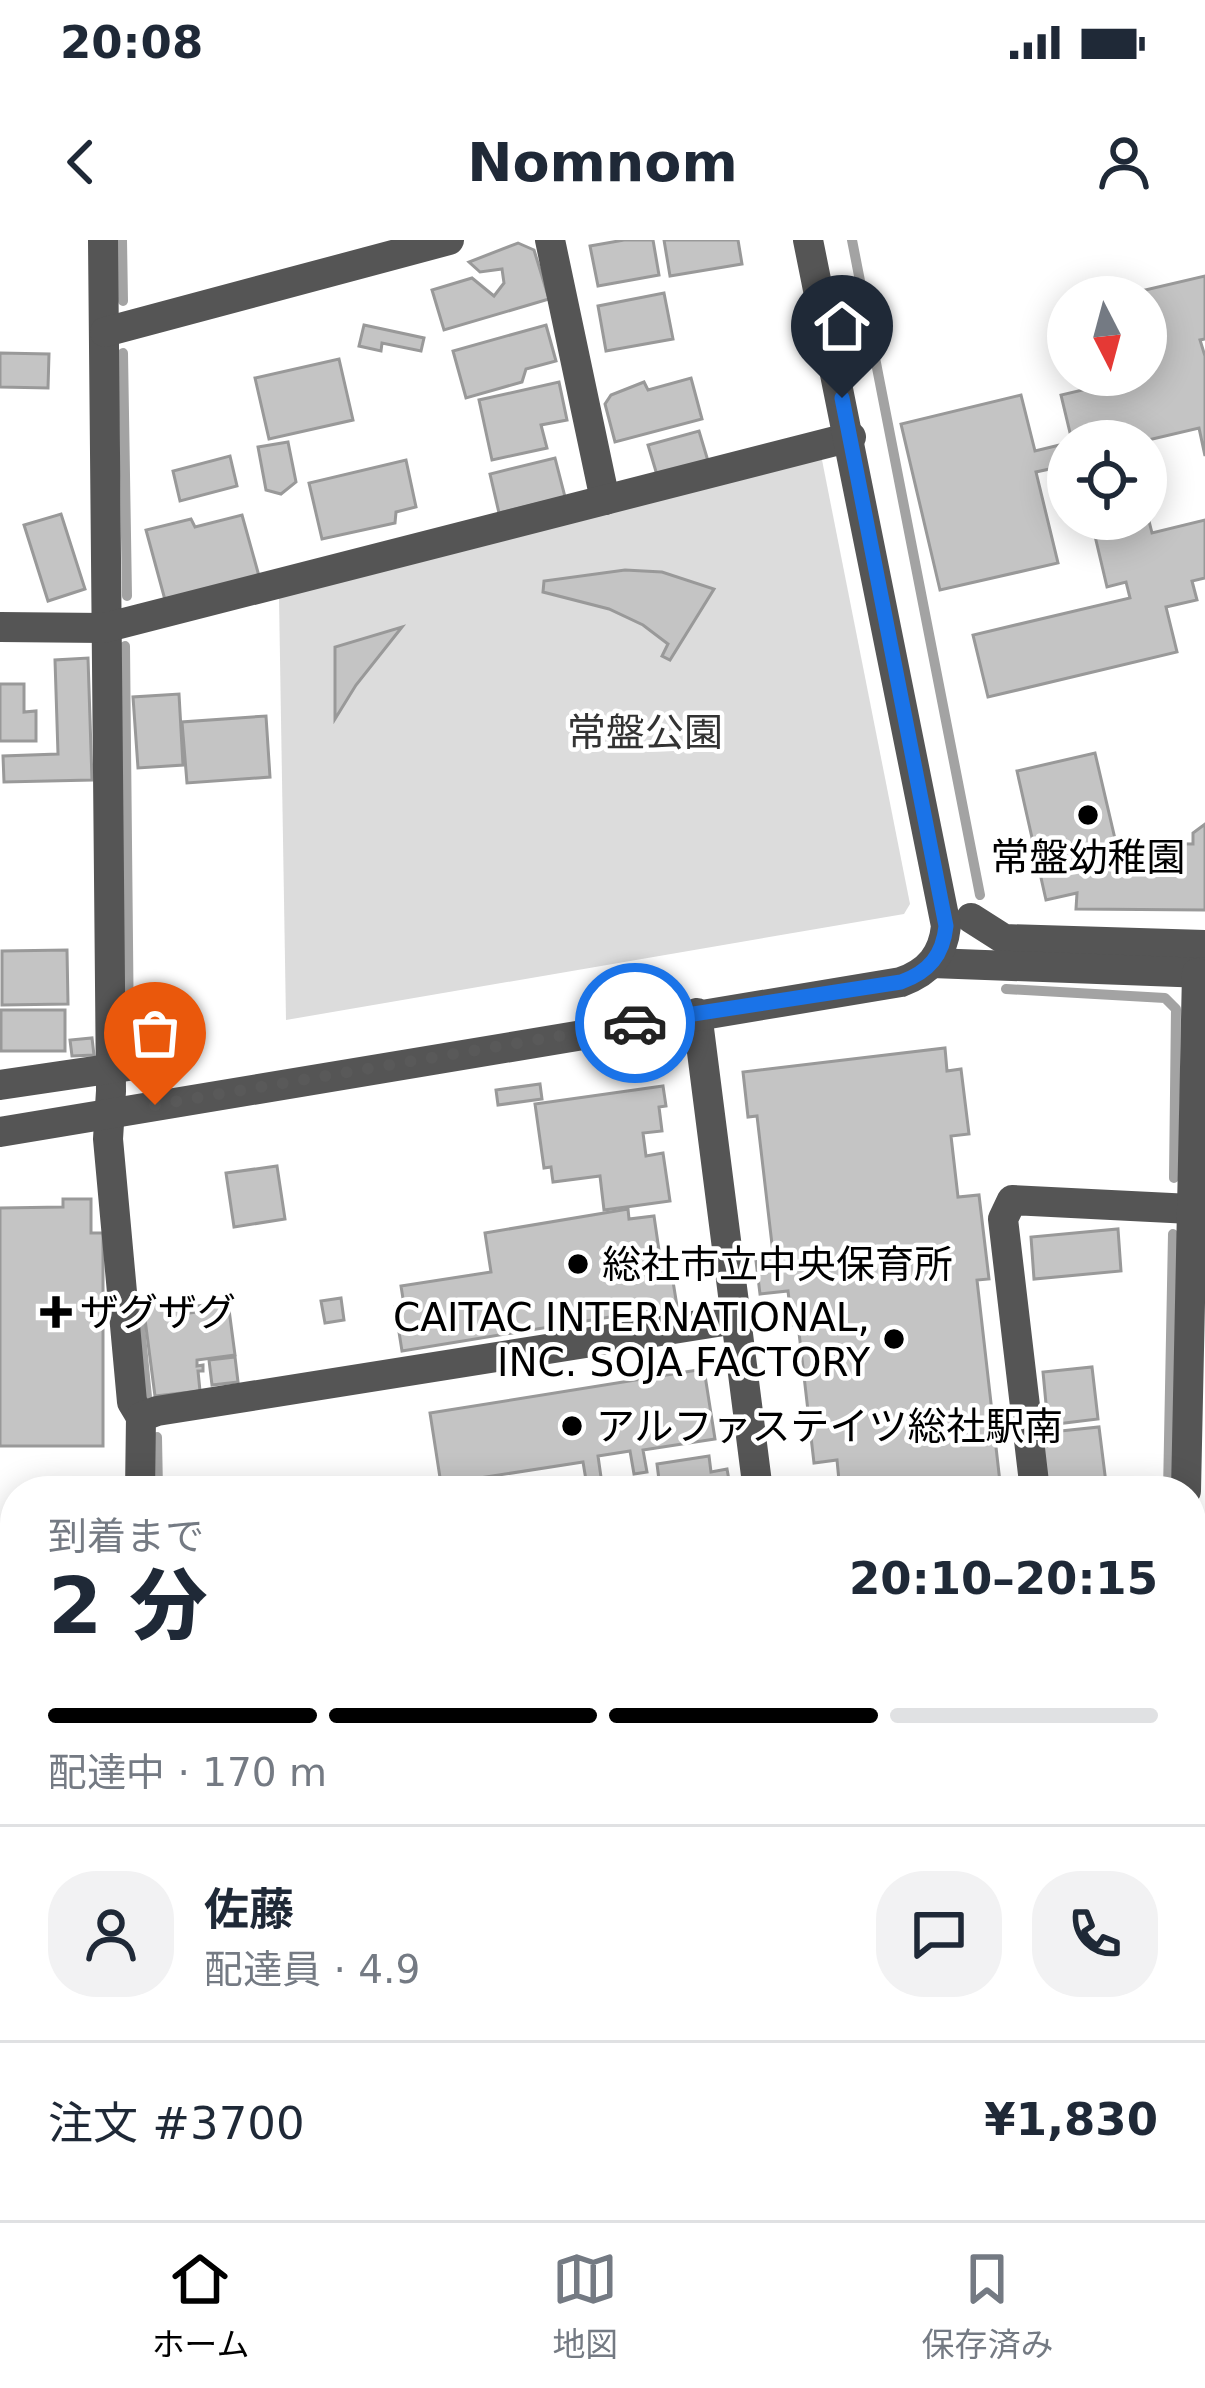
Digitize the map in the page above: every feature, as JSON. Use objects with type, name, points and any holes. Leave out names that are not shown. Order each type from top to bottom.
[{"type":"street","points":[[103,240],[108,1139],[132,1402],[141,1417],[140,1476]]},
{"type":"street","points":[[105,332],[449,240]]},
{"type":"street","points":[[550,240],[604,500]]},
{"type":"street","points":[[0,1132],[901,982],[932,963],[944,944],[946,926],[808,240]]},
{"type":"street","points":[[0,627],[104,628],[851,437]]},
{"type":"street","points":[[971,918],[1004,939],[1202,964]]},
{"type":"street","points":[[932,963],[1202,964]]},
{"type":"street","points":[[1186,1476],[1202,964]]},
{"type":"street","points":[[697,1013],[756,1476]]},
{"type":"street","points":[[0,1085],[142,1064]]},
{"type":"street","points":[[1033,1476],[1003,1219],[1012,1200],[1191,1208]]},
{"type":"street","points":[[141,1417],[736,1319]]},
{"type":"green space","name":"常盤公園","points":[[810,457],[822,460],[910,904],[904,914],[286,1020],[279,598]]},
{"type":"building","points":[[653,240],[659,275],[598,286],[590,246]]},
{"type":"building","points":[[664,240],[738,240],[742,264],[670,276]]},
{"type":"building","points":[[518,243],[534,250],[549,299],[444,330],[432,290],[472,278],[494,296],[504,283],[502,269],[480,272],[469,262]]},
{"type":"building","points":[[1205,276],[1205,339],[1200,340],[1205,356],[1205,456],[1199,428],[1167,436],[1167,420],[1067,420],[1061,396],[1167,396],[1167,285]]},
{"type":"building","points":[[664,293],[673,339],[606,351],[598,306]]},
{"type":"building","points":[[364,325],[424,338],[421,351],[382,343],[381,351],[359,346]]},
{"type":"building","points":[[546,325],[556,361],[526,369],[522,382],[466,398],[453,351]]},
{"type":"building","points":[[0,353],[49,354],[48,388],[0,387]]},
{"type":"building","points":[[339,359],[353,420],[269,439],[255,378]]},
{"type":"building","points":[[691,378],[702,419],[615,442],[605,404],[611,395],[644,382],[648,390]]},
{"type":"building","points":[[559,382],[567,420],[541,425],[547,448],[492,460],[479,400]]},
{"type":"building","points":[[1021,395],[1035,451],[1047,448],[1047,470],[1036,472],[1047,540],[1052,540],[1058,563],[940,590],[901,424]]},
{"type":"building","points":[[699,431],[708,461],[657,475],[648,445]]},
{"type":"building","points":[[288,442],[296,482],[281,494],[266,490],[258,447]]},
{"type":"building","points":[[230,456],[237,486],[180,501],[173,471]]},
{"type":"building","points":[[555,458],[565,497],[499,513],[490,474]]},
{"type":"building","points":[[406,460],[416,507],[396,512],[395,523],[322,539],[309,483]]},
{"type":"building","points":[[61,514],[85,589],[48,601],[24,525]]},
{"type":"building","points":[[242,515],[259,576],[165,600],[146,530],[191,519],[195,527]]},
{"type":"building","points":[[1205,520],[1205,578],[1192,581],[1197,600],[1166,607],[1177,652],[988,697],[973,635],[1130,598],[1126,582],[1107,587],[1096,540],[1167,540],[1167,529]]},
{"type":"building","points":[[625,570],[662,572],[714,589],[670,660],[662,656],[668,644],[643,625],[609,609],[543,592],[544,581]]},
{"type":"building","points":[[402,627],[356,685],[335,719],[335,647]]},
{"type":"building","points":[[88,658],[92,780],[4,782],[3,756],[58,754],[55,660]]},
{"type":"building","points":[[0,684],[24,684],[24,712],[36,711],[36,741],[0,741]]},
{"type":"building","points":[[179,694],[183,765],[138,768],[133,697]]},
{"type":"building","points":[[266,716],[270,777],[187,783],[182,722]]},
{"type":"building","points":[[1095,753],[1116,843],[1193,844],[1193,833],[1205,824],[1205,910],[1076,909],[1077,893],[1046,900],[1017,771]]},
{"type":"building","points":[[67,950],[68,1004],[2,1005],[2,951]]},
{"type":"building","points":[[1,1010],[65,1010],[65,1051],[1,1051]]},
{"type":"building","points":[[92,1038],[94,1055],[72,1056],[70,1040]]},
{"type":"building","points":[[945,1048],[947,1071],[961,1069],[969,1134],[951,1136],[958,1197],[979,1195],[989,1279],[977,1280],[999,1476],[839,1476],[837,1460],[814,1463],[798,1324],[792,1325],[788,1291],[760,1294],[756,1261],[782,1258],[781,1252],[773,1253],[757,1116],[748,1117],[743,1072]]},
{"type":"building","points":[[540,1084],[542,1099],[498,1105],[496,1090]]},
{"type":"building","points":[[663,1086],[662,1131],[643,1133],[646,1156],[663,1153],[670,1201],[604,1210],[600,1176],[553,1182],[551,1167],[544,1168],[535,1104]]},
{"type":"building","points":[[277,1166],[285,1219],[234,1227],[226,1173]]},
{"type":"building","points":[[63,1199],[91,1199],[91,1233],[103,1233],[103,1446],[0,1446],[0,1208],[63,1207]]},
{"type":"building","points":[[628,1209],[629,1219],[654,1216],[661,1264],[670,1263],[677,1306],[402,1351],[395,1307],[404,1305],[401,1286],[491,1272],[485,1233]]},
{"type":"building","points":[[1118,1229],[1121,1271],[1034,1279],[1031,1237]]},
{"type":"building","points":[[341,1298],[344,1320],[325,1323],[321,1301]]},
{"type":"building","points":[[172,1301],[172,1308],[179,1306],[180,1314],[198,1312],[197,1306],[228,1302],[235,1355],[197,1360],[197,1366],[203,1365],[203,1371],[198,1371],[200,1391],[155,1396],[143,1304]]},
{"type":"building","points":[[235,1357],[238,1382],[212,1385],[209,1360]]},
{"type":"building","points":[[1092,1367],[1098,1419],[1048,1425],[1043,1372]]},
{"type":"building","name":"アルファステイツ総社駅南","points":[[704,1369],[715,1439],[643,1450],[647,1472],[634,1474],[630,1451],[598,1456],[601,1476],[585,1476],[583,1462],[493,1476],[440,1476],[430,1413]]},
{"type":"building","points":[[1099,1427],[1105,1476],[1046,1476],[1041,1433]]},
{"type":"building","points":[[709,1456],[711,1472],[727,1469],[728,1476],[658,1476],[657,1464]]},
{"type":"waterway","points":[[122,240],[123,301]]},
{"type":"waterway","points":[[852,240],[980,895]]},
{"type":"waterway","points":[[123,353],[127,596]]},
{"type":"waterway","points":[[125,646],[129,1040]]},
{"type":"waterway","points":[[1006,989],[1165,998],[1176,1009],[1174,1178]]},
{"type":"waterway","points":[[1168,1476],[1173,1234]]},
{"type":"waterway","points":[[138,1305],[147,1397]]},
{"type":"waterway","points":[[157,1437],[158,1476]]},
{"type":"way so far","points":[[155,1105],[635,1023]]},
{"type":"place","name":"常盤幼稚園","points":[[1088,815]]},
{"type":"place","name":"総社市立中央保育所","points":[[578,1264]]},
{"type":"place","name":"ザグザグ","points":[[56,1312]]},
{"type":"place","name":"CAITAC INTERNATIONAL, INC. SOJA FACTORY","points":[[894,1339]]},
{"type":"place","name":"アルファステイツ総社駅南","points":[[572,1426]]},
{"type":"route","points":[[635,1023],[901,982],[924,971],[944,944],[946,926],[842,398]]}]
